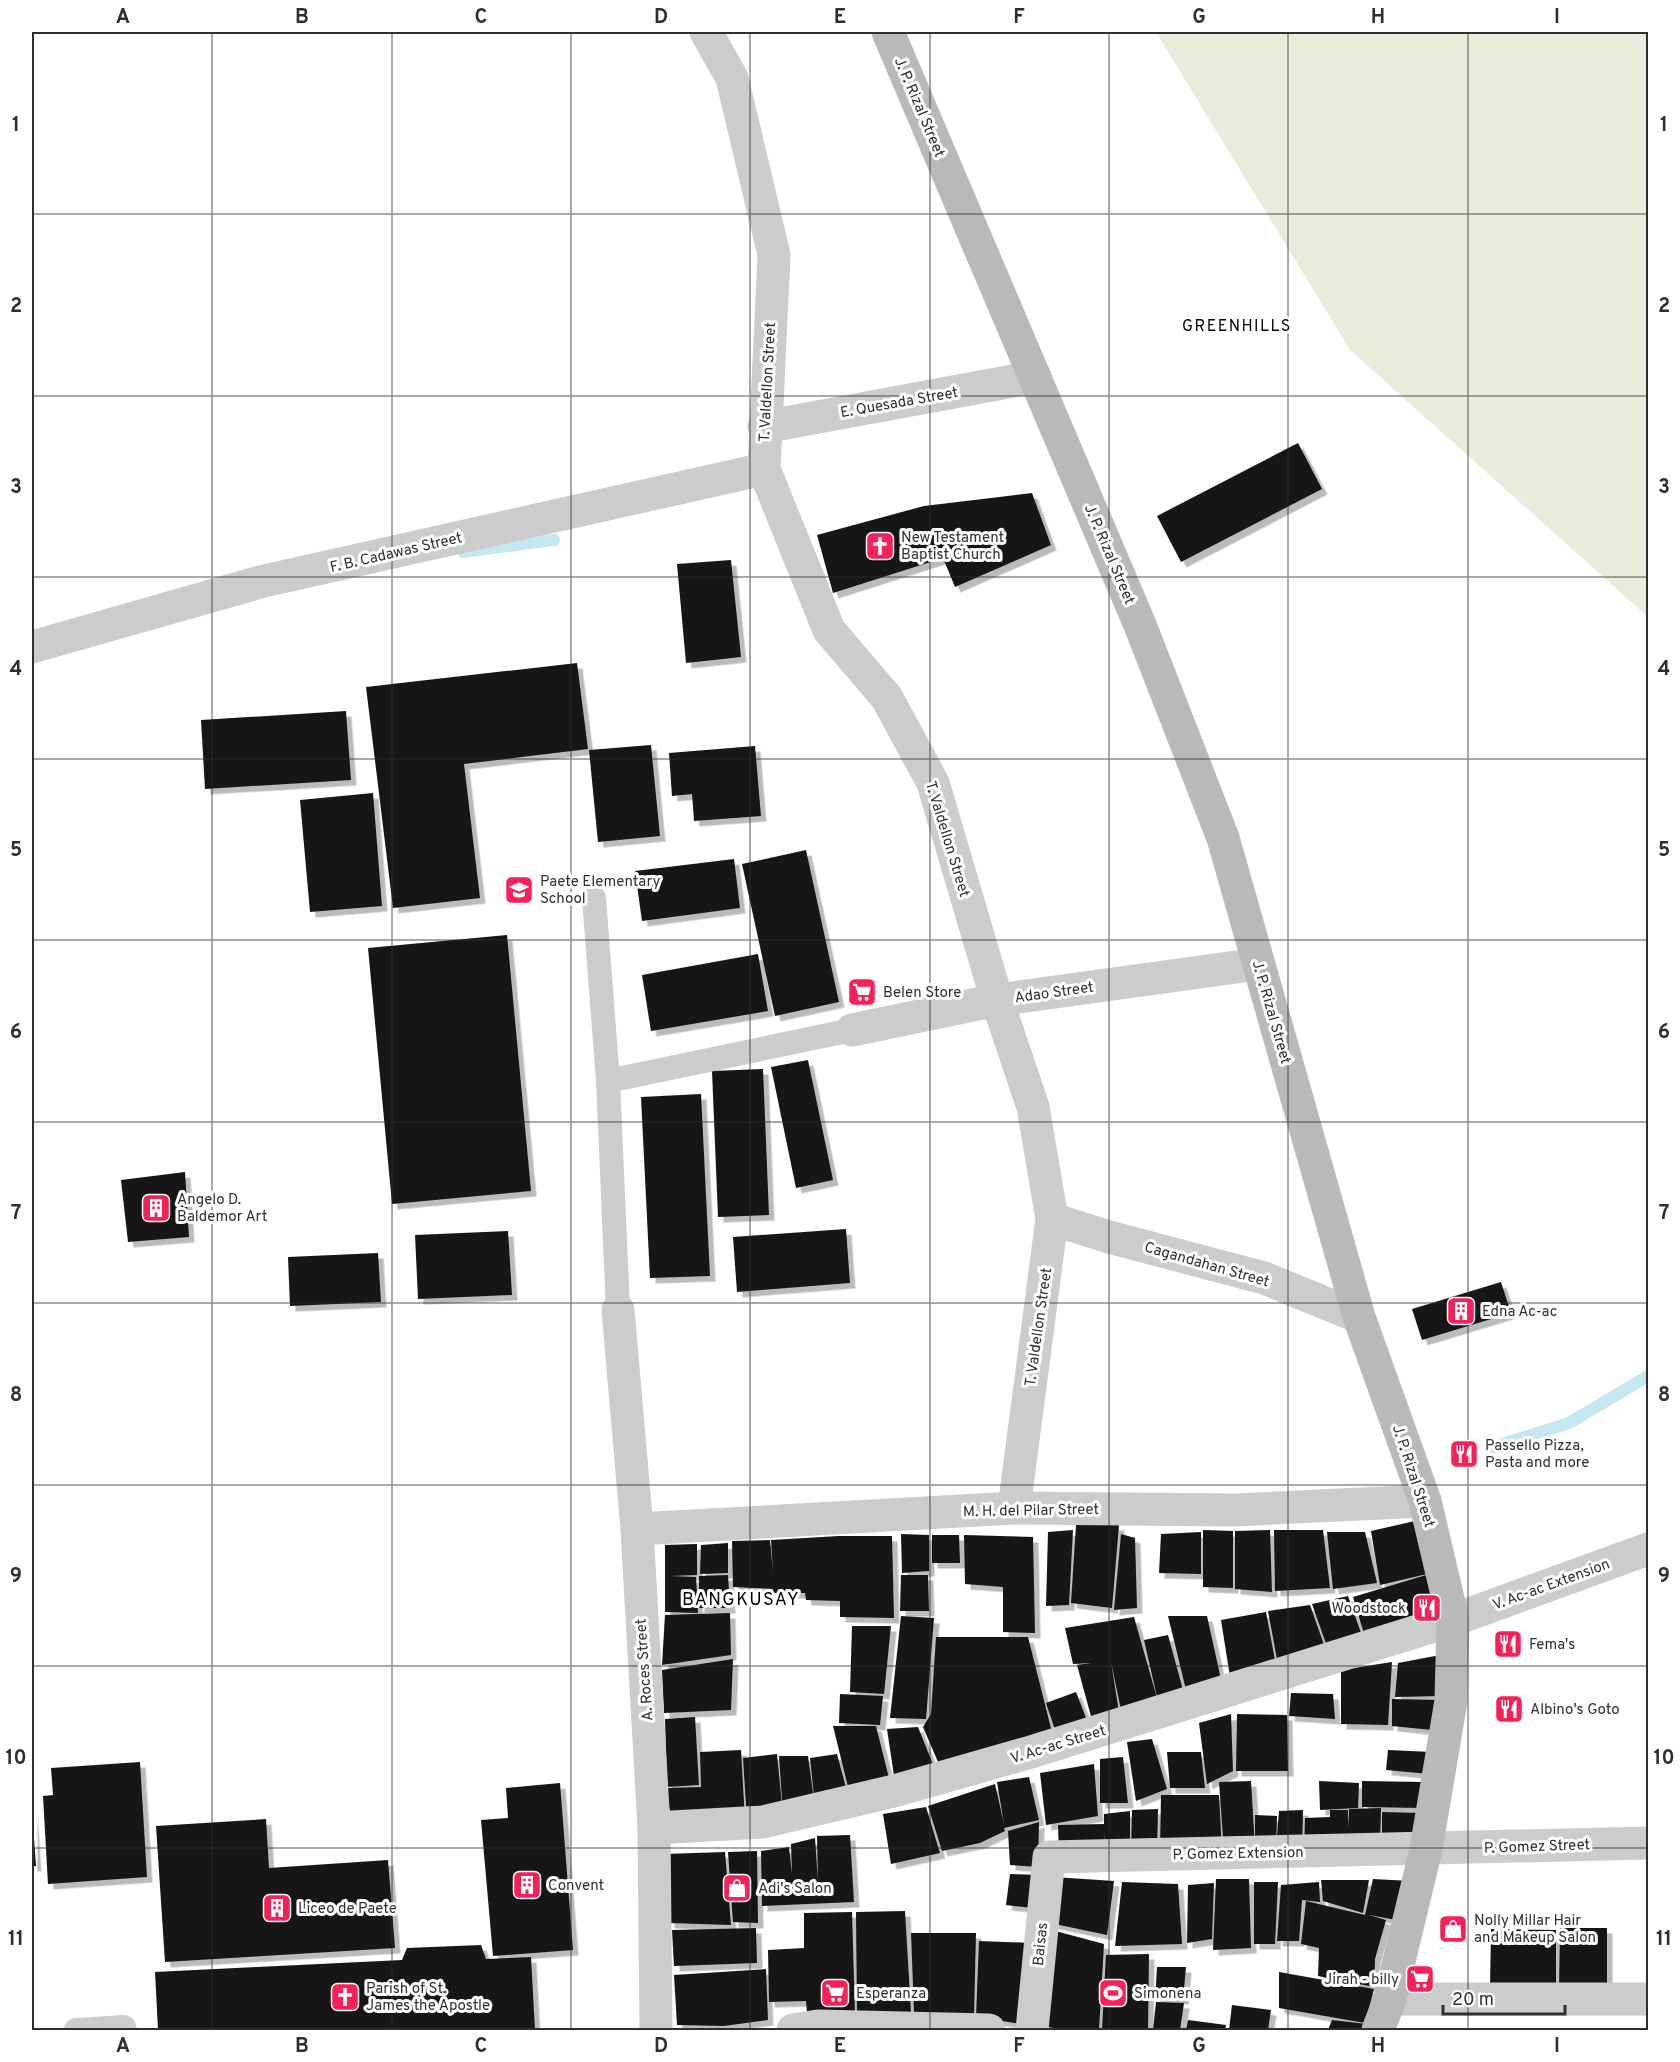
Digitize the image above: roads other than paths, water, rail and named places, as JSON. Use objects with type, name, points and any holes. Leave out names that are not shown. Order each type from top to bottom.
[{"type":"main road","name":"J. P. Rizal Street","points":[[888,32],[1135,615],[1223,838],[1359,1317],[1425,1501],[1453,1620],[1451,1701],[1426,1849],[1390,1999],[1378,2031]]},
{"type":"street","name":"T. Valdellon Street","points":[[706,32],[732,78],[774,255],[764,427],[764,469],[829,630],[887,698],[933,783],[997,1000],[1033,1107],[1052,1219],[1014,1508]]},
{"type":"street","name":"E. Quesada Street","points":[[764,427],[1035,377]]},
{"type":"street","name":"F. B. Cadawas Street","points":[[32,647],[264,581],[764,469]]},
{"type":"street","name":"Adao Street","points":[[852,1030],[997,1000],[1258,964]]},
{"type":"street","name":"Cagandahan Street","points":[[1052,1219],[1109,1237],[1264,1278],[1359,1317]]},
{"type":"street","name":"A. Roces Street","points":[[618,1310],[637,1529],[654,1828],[656,2031]]},
{"type":"street","name":"M. H. del Pilar Street","points":[[637,1529],[1014,1508],[1235,1510],[1425,1501]]},
{"type":"street","name":"V. Ac-ac Extension","points":[[1453,1620],[1648,1549]]},
{"type":"street","name":"V. Ac-ac Street","points":[[654,1828],[763,1822],[894,1791],[1031,1752],[1453,1620]]},
{"type":"street","name":"P. Gomez Street","points":[[1426,1849],[1648,1843]]},
{"type":"street","name":"P. Gomez Extension","points":[[1049,1857],[1426,1849]]},
{"type":"street","name":"Baisas","points":[[1032,2031],[1049,1857]]},
{"type":"street","points":[[1390,1999],[1648,1999]]},
{"type":"street","points":[[793,2031],[818,2026],[989,2031]]},
{"type":"lane","points":[[594,898],[608,1081],[618,1310]]},
{"type":"lane","points":[[608,1081],[852,1030]]},
{"type":"lane","points":[[76,2031],[124,2027],[125,2031]]},
{"type":"waterway","points":[[463,552],[554,540]]},
{"type":"waterway","points":[[1493,1447],[1569,1423],[1648,1376]]},
{"type":"place","name":"New Testament Baptist Church","points":[[880,546]]},
{"type":"place","name":"Paete Elementary School","points":[[519,890]]},
{"type":"place","name":"Belen Store","points":[[862,992]]},
{"type":"place","name":"Angelo D. Baldemor Art","points":[[156,1208]]},
{"type":"place","name":"Edna Ac-ac","points":[[1461,1311]]},
{"type":"place","name":"Passello Pizza, Pasta and more","points":[[1464,1454]]},
{"type":"place","name":"Woodstock","points":[[1427,1608]]},
{"type":"place","name":"Fema's","points":[[1508,1644]]},
{"type":"place","name":"Albino's Goto","points":[[1509,1709]]},
{"type":"place","name":"Convent","points":[[527,1885]]},
{"type":"place","name":"Adi's Salon","points":[[737,1888]]},
{"type":"place","name":"Liceo de Paete","points":[[277,1908]]},
{"type":"place","name":"Nolly Millar Hair and Makeup Salon","points":[[1453,1929]]},
{"type":"place","name":"Jirah - billy","points":[[1420,1979]]},
{"type":"place","name":"Esperanza","points":[[835,1993]]},
{"type":"place","name":"Simonena","points":[[1113,1993]]},
{"type":"place","name":"Parish of St. James the Apostle","points":[[345,1997]]},
{"type":"district","name":"GREENHILLS","points":[[1237,325]]},
{"type":"district","name":"BANGKUSAY","points":[[741,1599]]}]
